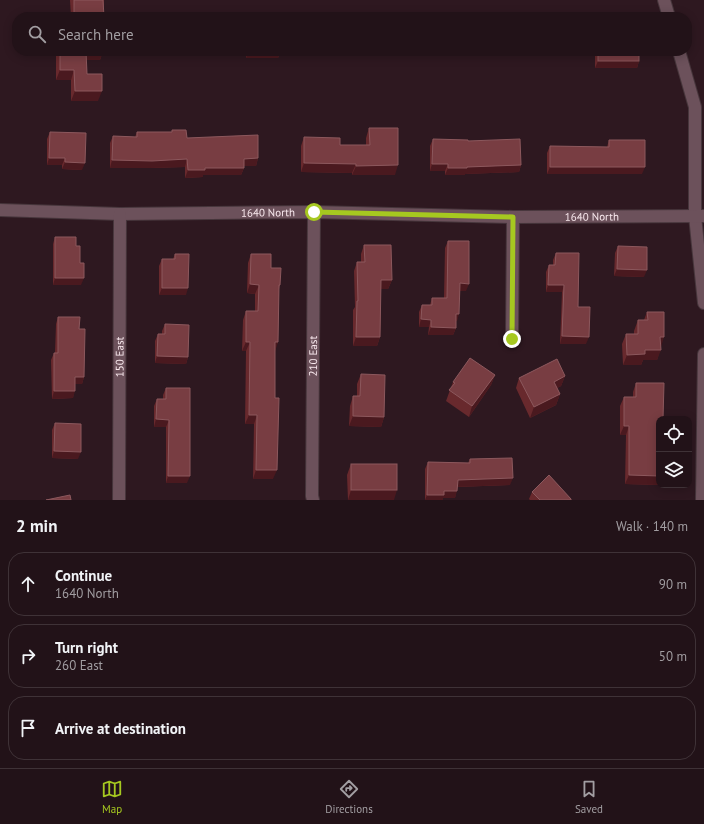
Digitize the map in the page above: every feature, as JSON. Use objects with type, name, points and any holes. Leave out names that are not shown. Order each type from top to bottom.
[{"type":"street","points":[[664,0],[668,12]]},
{"type":"street","points":[[680,56],[695,107],[704,304]]},
{"type":"street","name":"1640 North","points":[[0,210],[120,214],[314,212],[513,217],[700,216]]},
{"type":"street","name":"210 East","points":[[313,500],[314,212]]},
{"type":"street","name":"150 East","points":[[119,500],[120,214]]},
{"type":"street","points":[[512,339],[513,217]]},
{"type":"street","points":[[702,500],[704,354]]},
{"type":"building","points":[[74,0],[103,0],[104,12],[74,12]]},
{"type":"building","points":[[60,56],[86,56],[87,74],[102,74],[102,91],[75,91],[74,70],[60,70]]},
{"type":"building","points":[[598,56],[639,56],[639,61],[598,61]]},
{"type":"building","points":[[369,128],[398,128],[398,165],[356,166],[356,164],[304,163],[304,137],[340,138],[340,145],[370,145]]},
{"type":"building","points":[[172,130],[186,130],[187,138],[258,135],[258,158],[244,159],[244,168],[205,168],[205,170],[188,170],[187,159],[152,161],[112,160],[113,136],[137,137],[137,132],[172,132]]},
{"type":"building","points":[[50,132],[86,133],[85,163],[65,162],[65,158],[49,158]]},
{"type":"building","points":[[433,139],[468,141],[520,139],[521,165],[448,168],[448,164],[432,164]]},
{"type":"building","points":[[609,140],[645,140],[645,167],[550,167],[550,146],[609,147]]},
{"type":"building","points":[[55,237],[76,237],[76,246],[80,246],[80,263],[84,263],[84,278],[55,278]]},
{"type":"building","points":[[448,241],[469,241],[469,284],[460,283],[459,314],[456,314],[456,328],[431,327],[431,320],[421,319],[422,305],[432,305],[432,298],[447,298]]},
{"type":"building","points":[[364,245],[391,245],[392,280],[381,280],[380,337],[356,337],[358,301],[357,262],[365,262]]},
{"type":"building","points":[[618,246],[647,247],[647,270],[617,269]]},
{"type":"building","points":[[556,253],[579,253],[578,307],[590,307],[589,337],[562,336],[564,285],[548,285],[549,265],[555,265]]},
{"type":"building","points":[[175,254],[189,254],[188,288],[162,288],[162,259],[175,259]]},
{"type":"building","points":[[251,254],[271,254],[271,268],[281,268],[279,285],[278,342],[275,342],[275,398],[279,398],[277,470],[256,470],[257,415],[249,415],[250,342],[246,342],[246,311],[258,311],[259,285],[250,284]]},
{"type":"building","points":[[647,312],[664,312],[664,337],[660,337],[661,350],[645,350],[645,354],[627,355],[626,334],[638,334],[638,320],[648,320]]},
{"type":"building","points":[[58,317],[80,317],[79,329],[85,329],[84,377],[75,377],[75,391],[54,391],[54,353],[58,353]]},
{"type":"building","points":[[165,324],[189,325],[188,357],[157,356],[158,334],[165,334]]},
{"type":"building","points":[[470,358],[495,375],[472,406],[449,390]]},
{"type":"building","points":[[557,359],[565,376],[554,382],[560,394],[534,407],[519,378]]},
{"type":"building","points":[[361,374],[385,375],[384,417],[353,416],[353,396],[360,396]]},
{"type":"building","points":[[636,383],[664,383],[663,416],[656,416],[656,476],[629,475],[629,426],[624,426],[624,397],[636,397]]},
{"type":"building","points":[[166,388],[190,388],[190,476],[168,476],[169,420],[156,419],[157,399],[166,399]]},
{"type":"building","points":[[55,423],[81,424],[81,452],[54,451]]},
{"type":"building","points":[[512,458],[513,478],[458,480],[457,491],[444,491],[444,495],[427,495],[428,462],[470,463],[470,459]]},
{"type":"building","points":[[351,464],[397,464],[397,490],[351,490]]},
{"type":"building","points":[[549,475],[571,500],[540,500],[532,492]]},
{"type":"building","points":[[70,495],[71,500],[46,500]]},
{"type":"route","points":[[314,212],[513,217],[512,339]]}]
